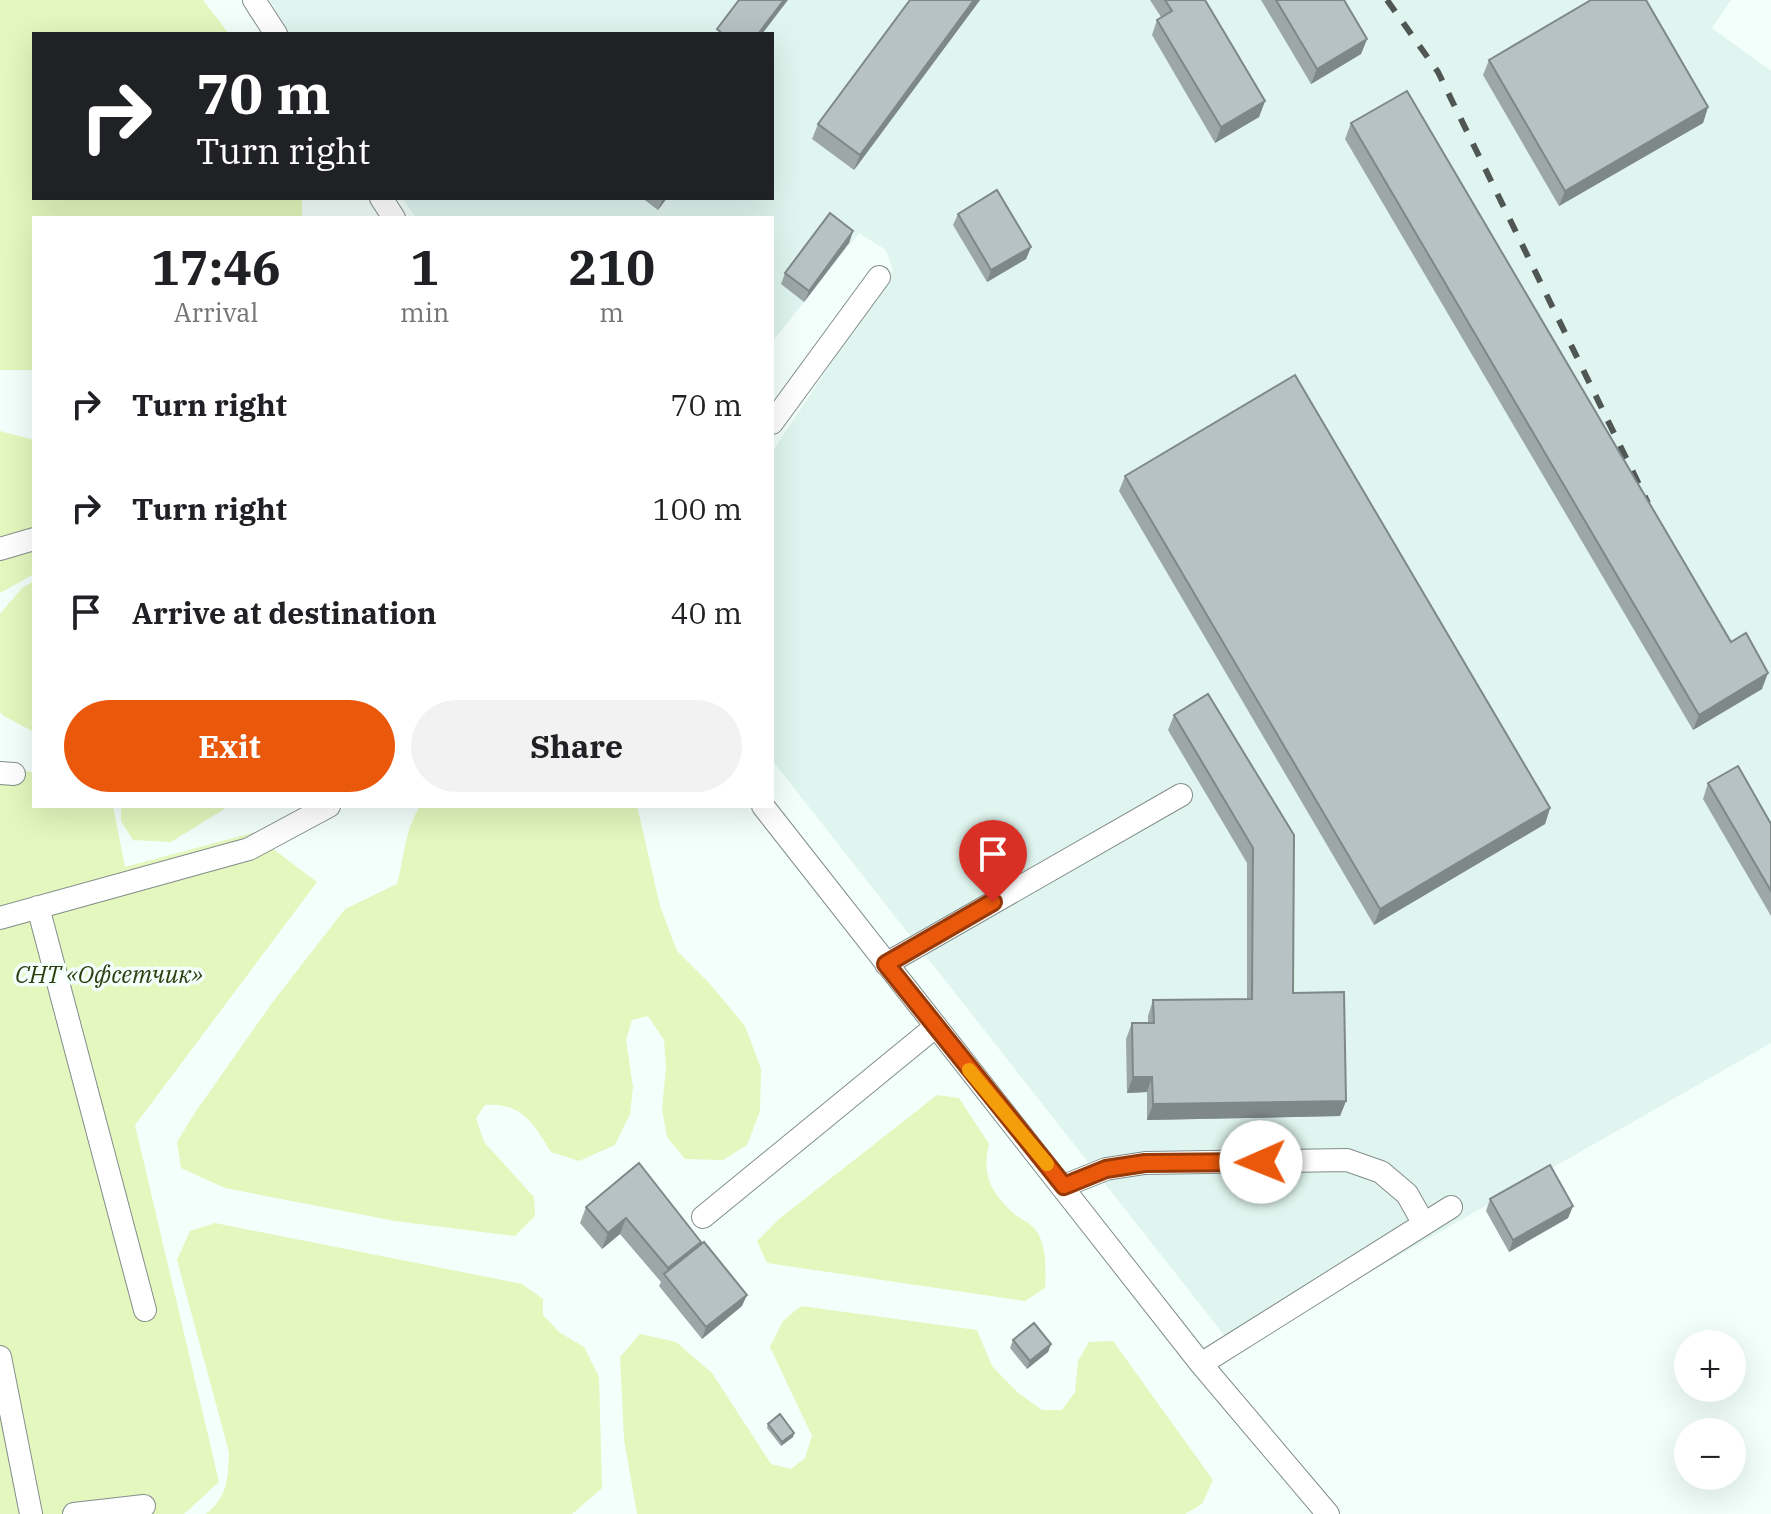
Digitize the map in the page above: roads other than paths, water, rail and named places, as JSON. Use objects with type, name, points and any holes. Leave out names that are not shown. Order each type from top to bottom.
[{"type":"street","points":[[254,0],[275,32]]},
{"type":"street","points":[[774,420],[879,277]]},
{"type":"street","points":[[0,549],[32,540]]},
{"type":"street","points":[[886,964],[1181,795]]},
{"type":"street","points":[[0,918],[249,849],[325,808]]},
{"type":"street","points":[[765,808],[1201,1364],[1328,1514]]},
{"type":"street","points":[[38,907],[145,1310]]},
{"type":"street","points":[[703,1217],[935,1027]]},
{"type":"street","points":[[1064,1186],[1106,1169],[1145,1163],[1347,1160],[1381,1172],[1407,1194],[1424,1224]]},
{"type":"street","points":[[1201,1364],[1451,1207]]},
{"type":"street","points":[[0,1357],[31,1514]]},
{"type":"street","points":[[74,1514],[144,1506]]},
{"type":"railway","points":[[1387,0],[1438,72],[1648,503]]},
{"type":"park label","name":"СНТ «Офсетчик»","points":[[109,975]]}]
